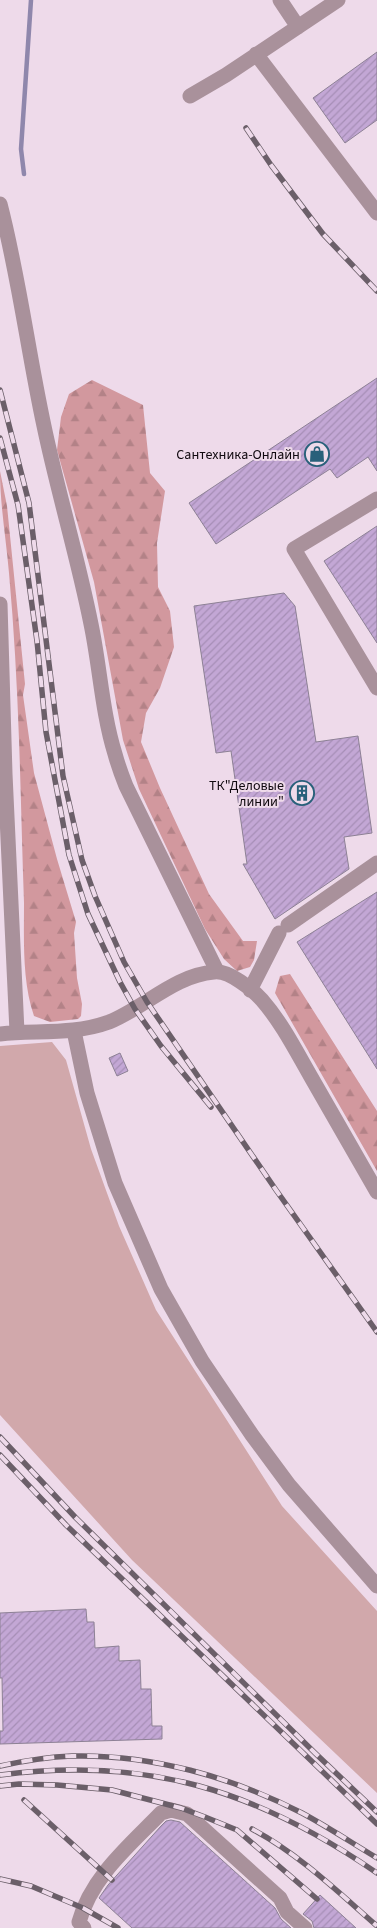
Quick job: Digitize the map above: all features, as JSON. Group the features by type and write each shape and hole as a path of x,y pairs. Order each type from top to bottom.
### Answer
{"street":[{"path":"280,0 298,27"},
{"path":"190,96 338,0"},
{"path":"256,54 372,196 377,214"},
{"path":"0,204 11,244 25,331 45,434 61,505 77,559 91,626 114,754 126,786 217,971"},
{"path":"377,499 294,549 377,688"},
{"path":"0,604 6,794 17,1032"},
{"path":"250,990 284,929 377,863"},
{"path":"0,1034 74,1031 108,1022 176,985 200,974 217,971 236,979 261,999 283,1028 377,1192"},
{"path":"74,1031 87,1093 115,1183 161,1289 202,1361 252,1435 289,1485 377,1586"},
{"path":"84,1928 79,1922 83,1908 104,1873 161,1813 171,1810 187,1814 280,1898 287,1912 305,1928"}],"shaded area":[{"path":"52,1042 66,1060 91,1149 119,1226 156,1310 282,1506 377,1611 377,1793 132,1560 0,1415 0,1046"}],"green space":[{"path":"92,380 143,405 150,473 165,491 157,543 158,587 170,611 174,647 160,688 146,713 141,742 209,894 243,941 257,941 254,960 250,967 237,971 224,959 205,929 139,789 123,740 94,582 57,450 61,417 69,394"},
{"path":"0,471 7,506 25,684 23,695 34,773 76,922 74,933 77,978 82,1004 81,1016 78,1019 50,1022 34,1016 27,989 24,960 20,760 16,677"},
{"path":"290,974 377,1111 377,1171 275,993 280,976"}],"building":[{"path":"377,52 377,120 345,143 313,98"},
{"path":"377,378 377,471 368,457 337,478 330,469 216,544 189,503"},
{"path":"377,526 377,643 324,561"},
{"path":"284,593 295,606 316,742 358,736 372,833 344,837 349,869 275,919 243,864 247,864 231,751 216,753 194,606"},
{"path":"377,892 377,1069 297,942"},
{"path":"120,1053 128,1071 117,1076 109,1058"},
{"path":"86,1609 87,1622 94,1622 95,1648 119,1646 119,1661 140,1660 141,1689 151,1689 152,1726 162,1726 162,1739 0,1744 0,1731 3,1731 2,1678 0,1678 0,1613"},
{"path":"166,1821 180,1822 275,1908 281,1919 291,1928 132,1928 99,1898 108,1885 161,1826"},
{"path":"320,1895 356,1928 314,1928 312,1921 303,1914"}],"waterway":[{"path":"24,174 21,149 31,0"}],"railway":[{"path":"246,128 271,165 323,234 377,291"},
{"path":"0,390 29,503 63,776 82,860 95,896 124,962 147,1002 276,1190 377,1332"},
{"path":"0,438 18,505 37,641 46,732 69,855 88,914 135,1009 161,1046 211,1107"},
{"path":"0,1437 75,1517 377,1812"},
{"path":"0,1455 66,1525 377,1824"},
{"path":"0,1766 54,1757 102,1756 131,1759 190,1770 275,1800 312,1818 377,1858"},
{"path":"0,1775 53,1770 104,1771 152,1776 198,1786 243,1801 288,1820 332,1844 377,1873"},
{"path":"0,1786 19,1784 57,1785 112,1790 181,1808 237,1830 317,1899"},
{"path":"24,1800 112,1880"},
{"path":"252,1829 302,1861 377,1926"},
{"path":"0,1879 31,1886 83,1908 118,1928"}],"place":[{"name":"Сантехника-Онлайн","path":"317,454"},
{"name":"ТК\"Деловые линии\"","path":"302,793"}]}
